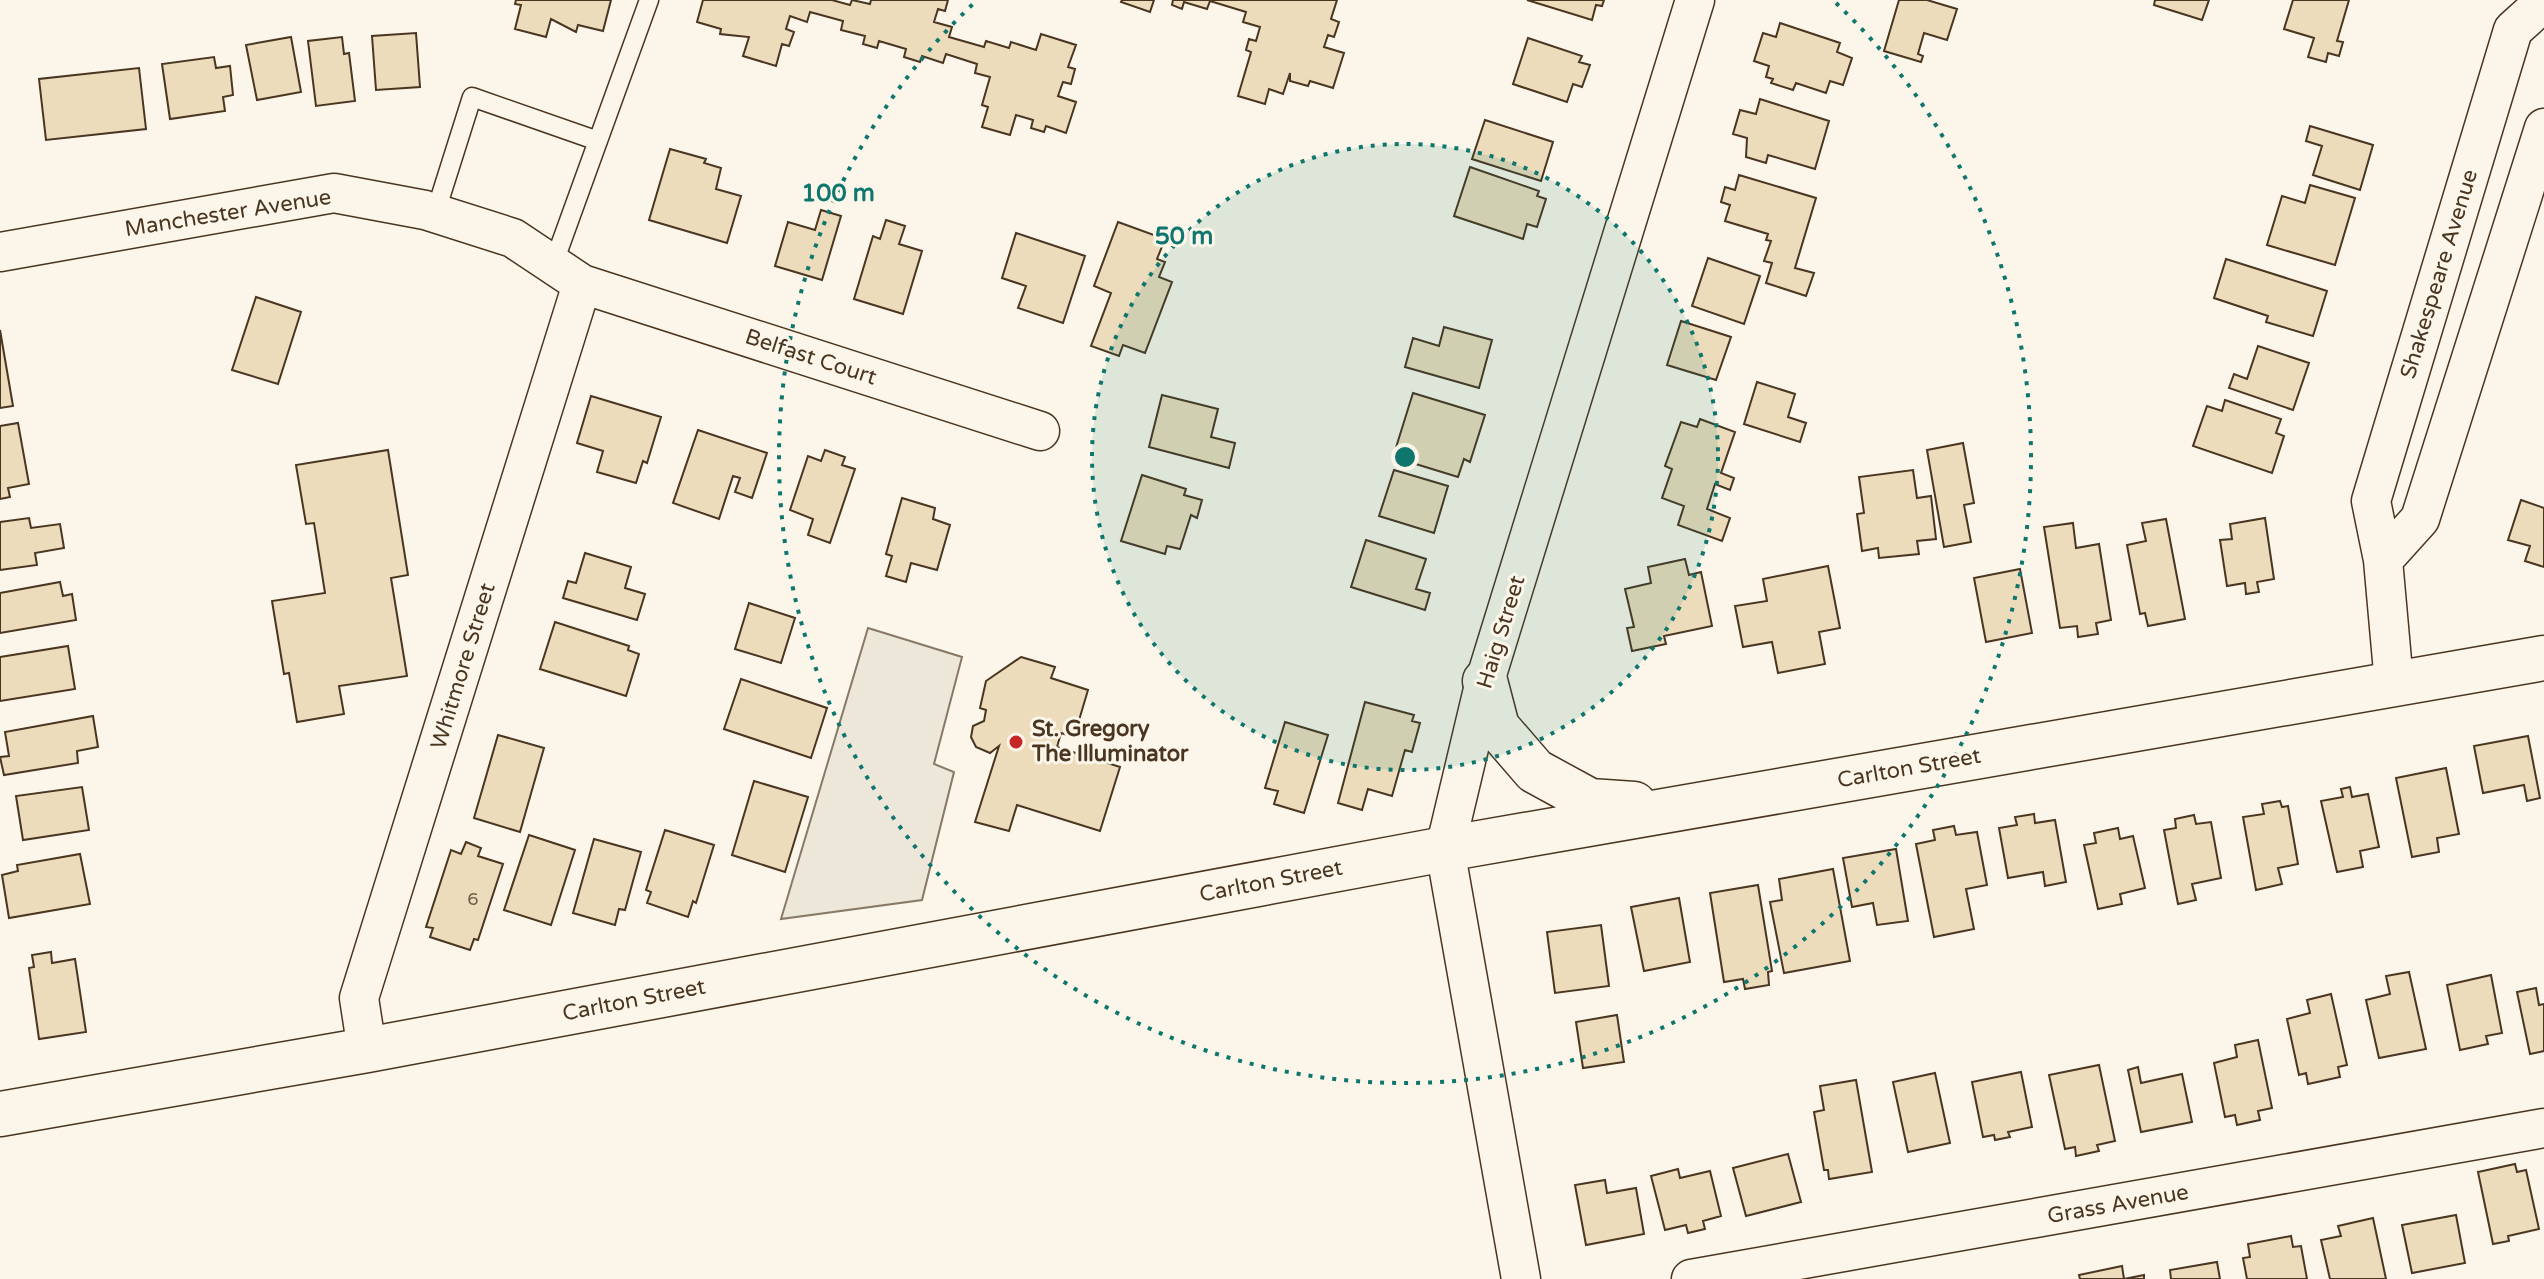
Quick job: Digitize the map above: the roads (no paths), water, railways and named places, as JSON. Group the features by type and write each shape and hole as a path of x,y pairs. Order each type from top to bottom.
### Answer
{"main road":[{"name":"Carlton Street","path":"1,1108 367,1050 1445,849 2544,658"},
{"path":"1485,681 1497,727 1535,771 1590,801 1684,807"}],"street":[{"name":"Haig Street","path":"1521,1279 1445,849 1485,681 1695,0"},
{"name":"Shakespeare Avenue","path":"2394,683 2383,560 2371,501 2513,30 2544,2"},
{"path":"2383,560 2420,519 2544,128"},
{"name":"Manchester Avenue","path":"0,252 334,193 435,214 513,238 568,274"},
{"name":"Belfast Court","path":"568,274 1040,431"},
{"name":"Whitmore Street","path":"367,1050 359,998 568,274"},
{"name":"Grass Avenue","path":"1691,1279 2544,1128"}],"lane":[{"path":"568,274 598,141 649,0"},
{"path":"435,214 472,97 598,141"}],"place":[{"name":"St. Gregory The Illuminator","path":"1016,742"}]}
